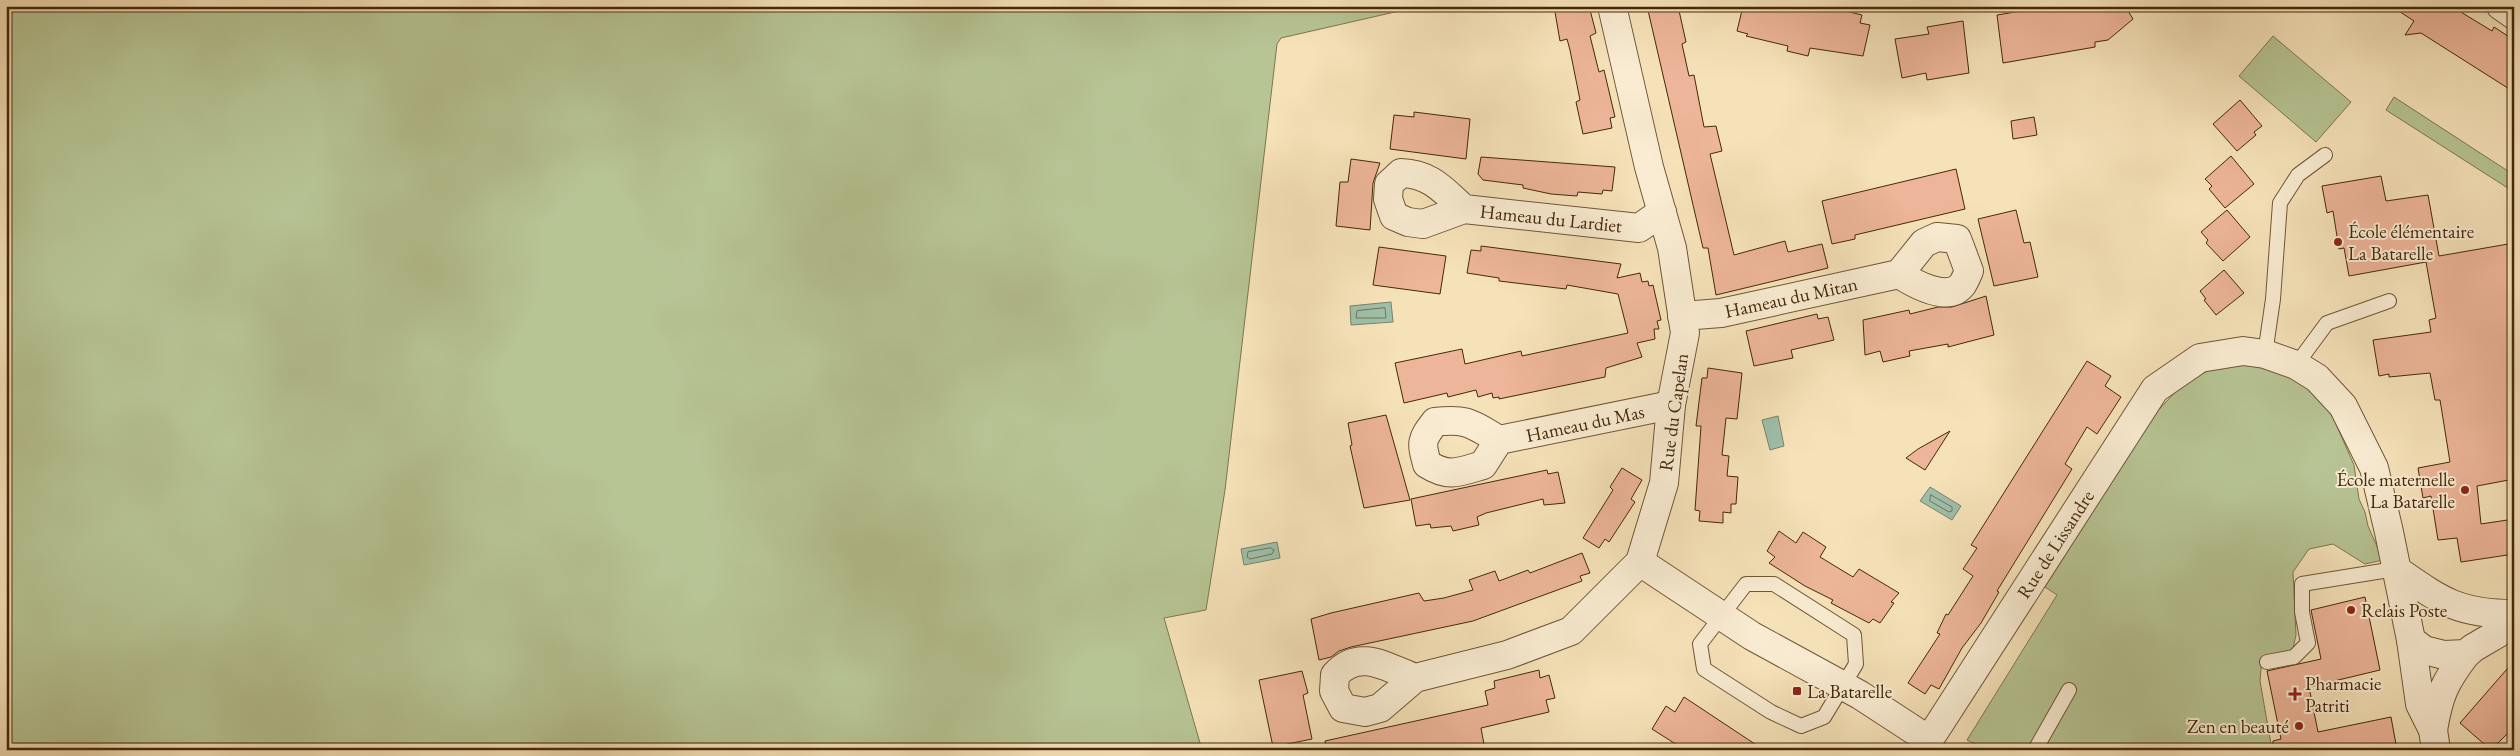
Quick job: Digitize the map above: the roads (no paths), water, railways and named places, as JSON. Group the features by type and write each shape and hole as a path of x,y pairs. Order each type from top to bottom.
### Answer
{"street":[{"name":"Rue du Capelan","path":"1415,678 1507,655 1571,631 1640,562 1664,483 1671,405 1685,333 1672,248 1645,150 1612,6"},
{"path":"2501,6 2514,15"},
{"name":"Hameau du Lardiet","path":"1464,209 1639,228 1662,212"},
{"name":"Hameau du Mitan","path":"1682,316 1720,313 1899,274"},
{"name":"Rue de Lissandre","path":"1640,562 1720,616 1843,686 1926,745 2155,389 2200,358 2243,351 2265,354 2296,364 2317,378 2343,406 2374,468 2410,633 2420,704 2435,740"},
{"name":"Hameau du Mas","path":"1499,440 1671,405"},
{"path":"2396,569 2434,596 2465,610 2514,614"},
{"path":"2434,596 2421,599 2413,608 2410,633 2424,650 2444,656 2469,651 2514,624"},
{"path":"2435,740 2439,698 2450,675 2469,651 2475,635 2473,624 2465,610"}],"lane":[{"path":"2265,354 2273,299 2280,204 2298,175 2325,155"},
{"path":"2296,364 2328,323 2389,301"},
{"path":"2267,662 2294,657 2308,643 2302,612 2302,584 2396,569"},
{"path":"1746,584 1774,584 1854,635 1856,664 1843,686 1824,717 1801,726 1772,712 1704,669 1700,644 1746,584"},
{"path":"2035,750 2069,690"}],"water":[{"path":"1391,302 1393,322 1351,325 1350,306"},
{"path":"1778,416 1784,446 1770,450 1762,420"},
{"path":"1930,487 1961,506 1952,520 1920,501"},
{"path":"1277,542 1280,558 1244,565 1241,549"}],"place":[{"name":"École élémentaire La Batarelle","path":"2338,242"},
{"name":"École maternelle La Batarelle","path":"2465,490"},
{"name":"Relais Poste","path":"2351,610"},
{"name":"La Batarelle","path":"1797,691"},
{"name":"Pharmacie Patriti","path":"2295,694"},
{"name":"Zen en beauté","path":"2299,726"}]}
